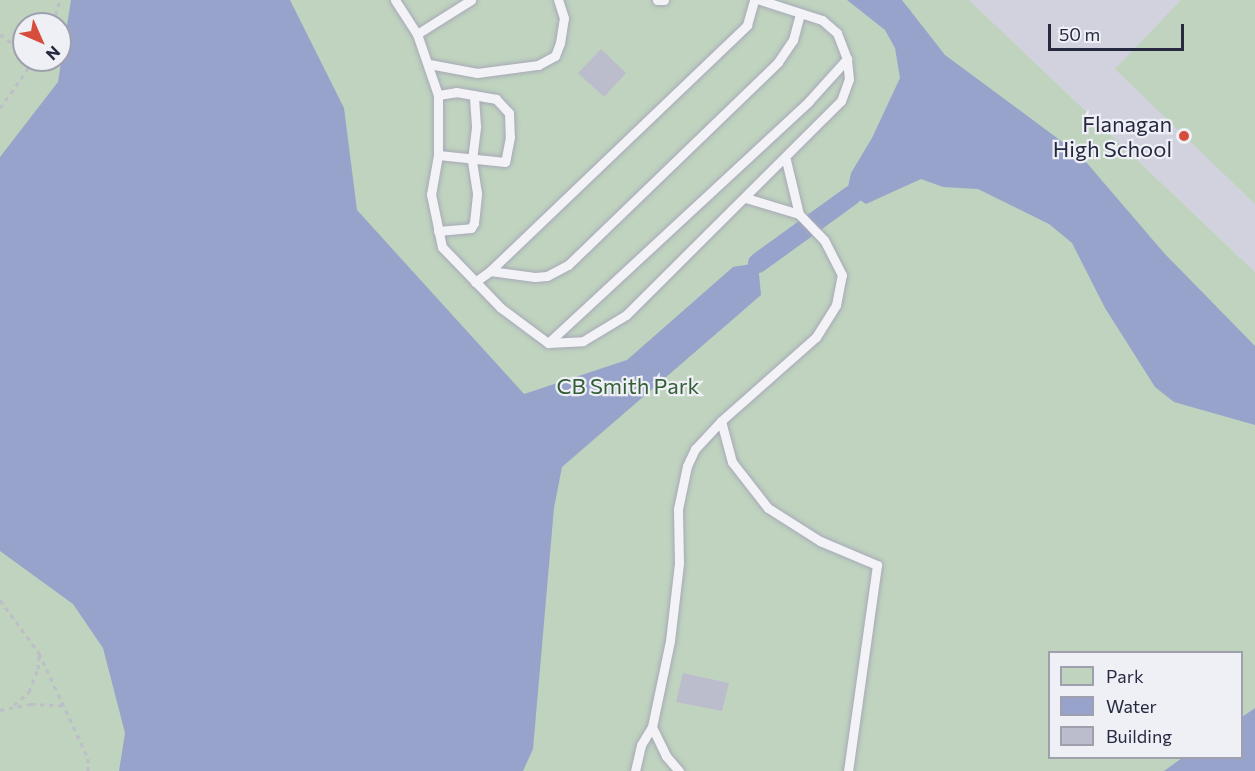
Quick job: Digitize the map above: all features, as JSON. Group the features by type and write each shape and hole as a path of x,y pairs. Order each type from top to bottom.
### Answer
{"lane":[{"path":"396,0 417,34 438,94 438,155 431,194 442,248 501,308 548,343 583,341 626,315 786,159 841,101 849,79 847,59 837,33 822,20 760,0"},
{"path":"417,34 471,0"},
{"path":"429,64 477,73 538,65 555,56 560,43 564,18 558,0"},
{"path":"657,0 664,0"},
{"path":"475,282 490,271 747,25 754,0"},
{"path":"490,271 535,277 568,265 778,62 793,39 800,14"},
{"path":"548,343 809,101 847,59"},
{"path":"438,94 474,95 496,99 509,112 510,137 505,162 438,155"},
{"path":"438,231 471,228 477,193 472,160 476,126 474,95"},
{"path":"786,159 799,214"},
{"path":"635,771 641,745 652,727 670,641 679,563 678,509 687,466 695,449 721,422 816,337 836,305 842,275 824,240 799,214 746,198"},
{"path":"721,422 732,462 768,508 820,541 877,565 848,771"},
{"path":"652,727 666,756 679,771"}],"path":[{"path":"0,108 26,72"},
{"path":"0,600 39,653 66,706 88,758 88,771"},
{"path":"12,706 29,692 38,669 39,653"},
{"path":"0,710 12,706 66,706"}],"shaded area":[{"name":"Flanagan High School","path":"969,0 1255,0 1255,272"}],"green space":[{"name":"CB Smith Park","path":"0,0 969,0 1255,272 1255,771 0,771"},
{"path":"1181,0 1255,0 1255,204 1115,69"}],"water":[{"path":"71,0 290,0 344,108 357,210 524,394 627,360 733,267 758,263 761,295 562,467 554,508 533,749 523,771 119,771 125,733 103,648 73,604 0,551 0,157 58,82 60,72 72,72 72,12 69,12"},
{"path":"847,0 902,0 945,55 1080,155 1164,253 1255,346 1255,425 1174,402 1155,387 1105,308 1072,243 1049,224 978,189 943,187 921,179 866,204 852,195 848,187 851,173 872,138 900,78 895,48 885,30"},
{"path":"1255,708 1255,771 1164,771 1181,759 1243,759 1243,716"}],"building":[{"path":"601,49 626,73 604,97 578,73"},
{"path":"683,673 729,683 722,711 676,702"}],"waterway":[{"path":"758,263 852,195"}],"place":[{"name":"Flanagan High School","path":"1184,136"}]}
